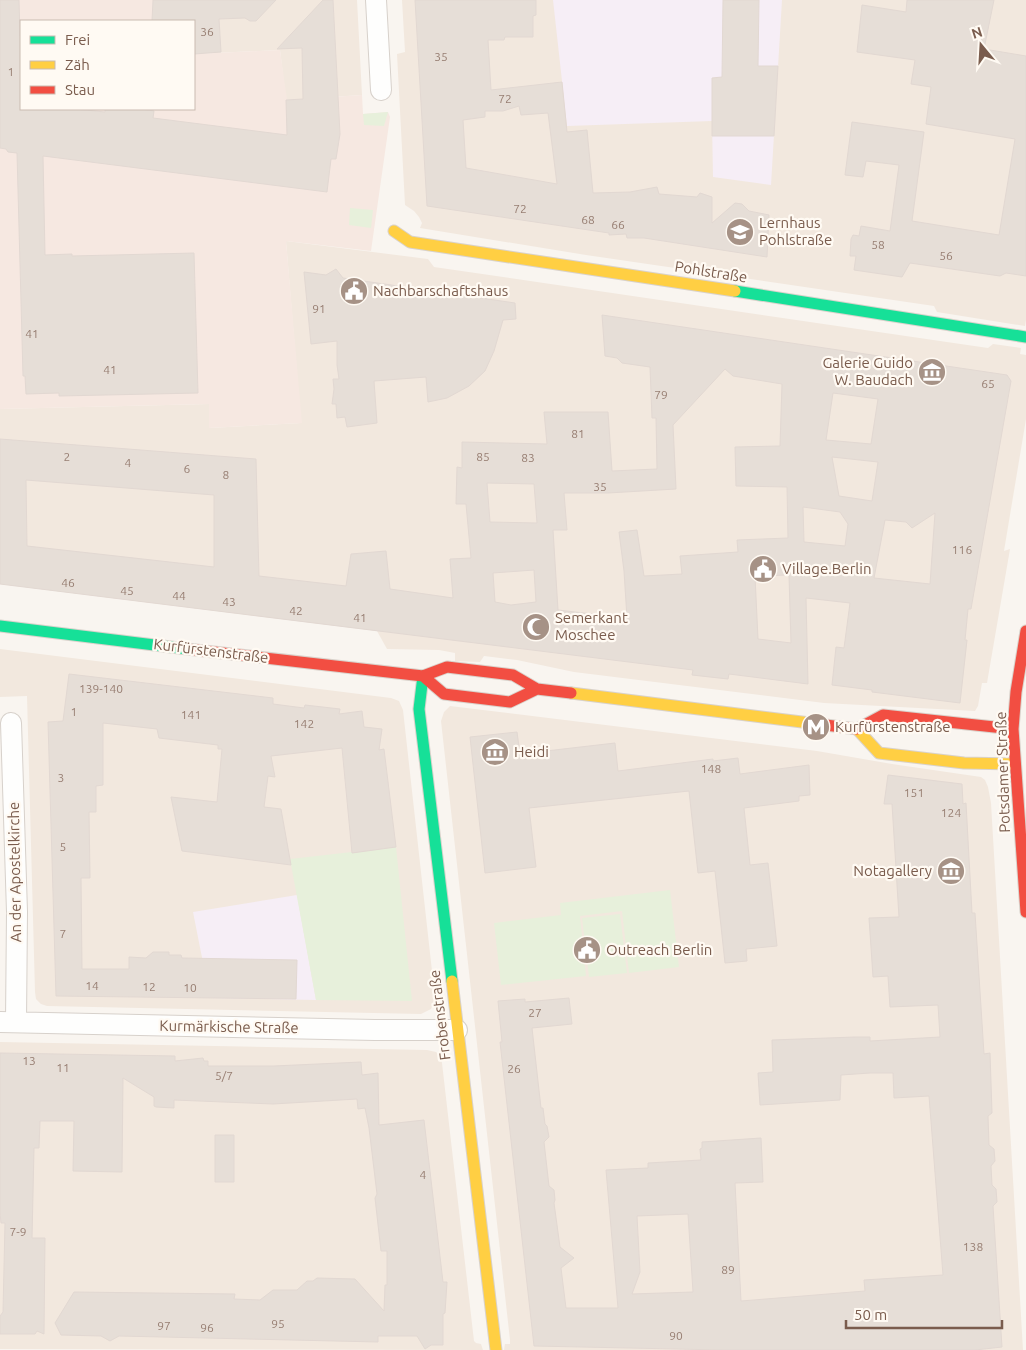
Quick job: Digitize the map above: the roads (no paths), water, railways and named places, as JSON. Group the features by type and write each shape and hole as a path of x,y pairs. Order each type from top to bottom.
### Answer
{"street":[{"path":"376,0 381,90"},
{"name":"Pohlstraße","path":"394,231 410,242 423,245 792,299 1026,338"},
{"name":"Kurfürstenstraße","path":"0,626 423,676 447,667 513,675 537,689 857,729"},
{"name":"Potsdamer Straße","path":"1026,631 1016,692 1020,729 1026,912"},
{"path":"423,676 444,694 510,702 537,689"},
{"name":"Frobenstraße","path":"423,676 419,709 496,1350"},
{"path":"1020,729 883,715 857,729 879,753 964,763 1021,763"},
{"name":"An der Apostelkirche","path":"8,1022 17,912 11,723"},
{"name":"Kurmärkische Straße","path":"8,1022 458,1030"}],"place":[{"name":"Lernhaus Pohlstraße","path":"740,232"},
{"name":"Nachbarschaftshaus","path":"354,291"},
{"name":"Galerie Guido W. Baudach","path":"932,372"},
{"name":"Village.Berlin","path":"763,569"},
{"name":"Semerkant Moschee","path":"536,627"},
{"name":"Kurfürstenstraße","path":"816,727"},
{"name":"Heidi","path":"495,752"},
{"name":"Notagallery","path":"951,871"},
{"name":"Outreach Berlin","path":"587,950"}]}
